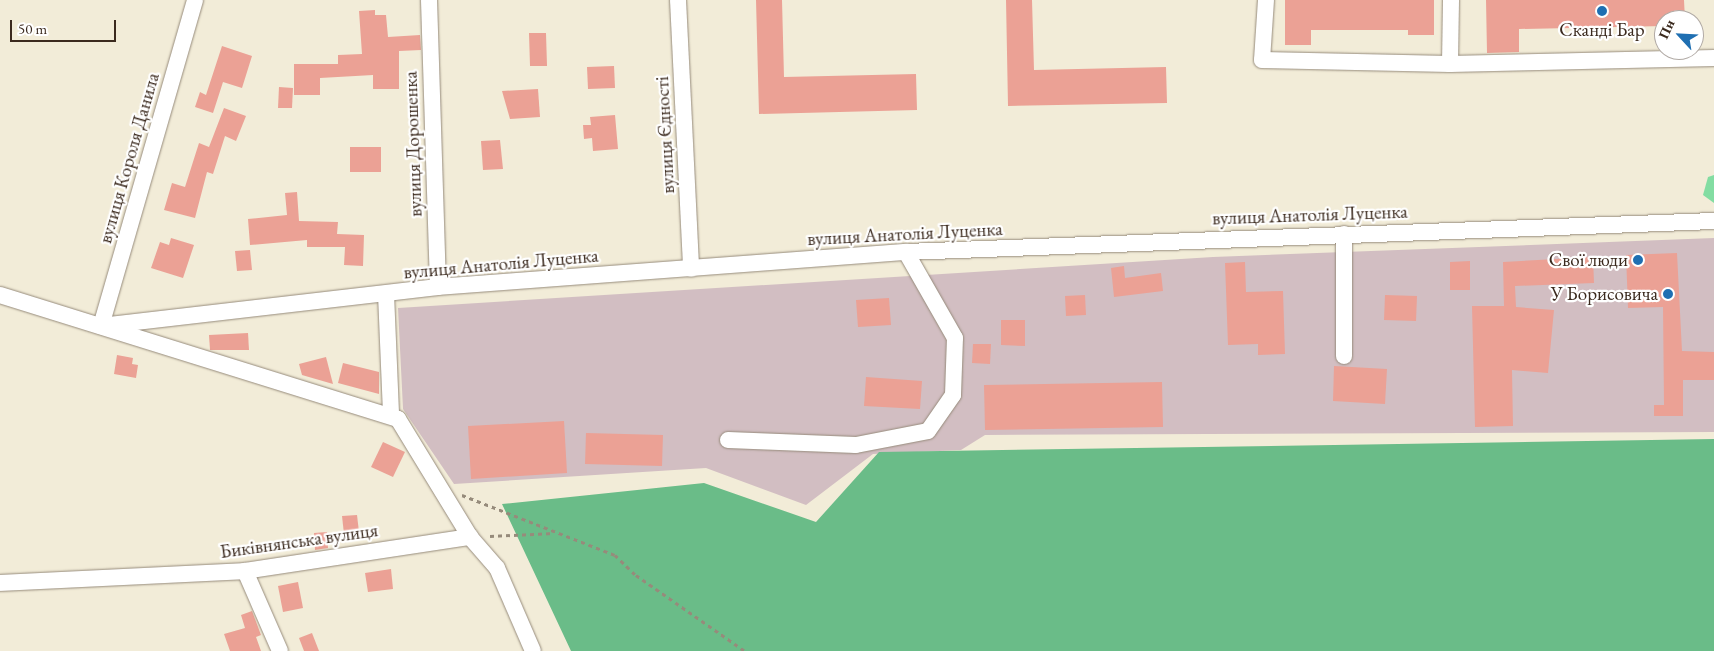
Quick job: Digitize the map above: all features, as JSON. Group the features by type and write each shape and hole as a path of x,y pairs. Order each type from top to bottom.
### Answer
{"street":[{"name":"вулиця Короля Данила","path":"101,326 195,0"},
{"name":"вулиця Дорошенка","path":"429,0 438,287"},
{"name":"вулиця Єдності","path":"678,0 691,269"},
{"path":"1266,0 1262,60 1450,64 1714,58"},
{"path":"1450,64 1451,0"},
{"name":"вулиця Анатолія Луценка","path":"101,326 438,287 906,252 1714,221"},
{"path":"1344,234 1344,356"},
{"path":"728,440 856,445 928,431 953,396 955,338 906,252"},
{"path":"386,294 391,415"},
{"name":"вулиця Анатолія Луценка","path":"0,295 391,415 405,426 470,537"},
{"path":"470,537 497,568 533,651"},
{"name":"Биківнянська вулиця","path":"0,582 245,571 470,537"},
{"path":"245,571 280,651"}],"path":[{"path":"441,487 615,555 636,576 744,651"},
{"path":"470,537 556,533"}],"shaded area":[{"path":"1714,238 1714,432 985,435 961,450 873,454 806,505 706,468 454,484 403,409 398,308 1213,257"}],"green space":[{"path":"1714,175 1714,203 1703,195 1708,177"},
{"path":"1714,439 1714,651 571,651 502,504 704,483 816,522 879,452"}],"building":[{"path":"756,0 782,0 784,77 916,74 917,110 759,114"},
{"path":"1006,0 1032,0 1034,70 1166,67 1167,103 1008,106"},
{"path":"1285,0 1434,0 1434,35 1408,35 1408,30 1311,30 1311,45 1285,45"},
{"path":"1486,0 1684,0 1684,10 1654,10 1654,26 1519,29 1519,52 1487,53"},
{"path":"375,10 375,15 386,15 388,37 420,35 421,50 399,51 399,89 373,89 373,75 320,78 320,95 294,95 294,64 338,64 338,55 362,54 359,11"},
{"path":"529,33 546,33 547,66 530,66"},
{"path":"222,46 252,56 242,88 223,82 213,113 195,107 200,92 206,95"},
{"path":"614,66 615,88 588,89 587,67"},
{"path":"279,87 293,88 292,108 278,108"},
{"path":"538,89 540,117 510,119 502,91"},
{"path":"224,108 246,116 236,141 225,136 213,174 207,172 195,218 164,210 172,183 185,187 199,143 209,147"},
{"path":"615,115 618,149 593,151 592,138 584,139 583,125 591,125 590,117"},
{"path":"500,140 503,169 483,170 481,141"},
{"path":"350,147 381,147 381,172 350,172"},
{"path":"297,192 299,221 338,222 337,234 364,235 363,266 344,265 345,247 307,247 307,240 250,245 248,219 287,215 285,193"},
{"path":"171,238 194,245 183,278 151,268 160,242 169,245"},
{"path":"250,250 252,270 237,271 235,251"},
{"path":"1677,253 1682,351 1714,352 1714,380 1683,380 1683,416 1654,416 1654,405 1664,405 1663,307 1628,308 1626,255"},
{"path":"1593,257 1594,283 1515,286 1516,307 1554,310 1548,373 1512,370 1513,426 1475,427 1472,306 1504,306 1503,262"},
{"path":"1470,261 1470,290 1450,290 1450,262"},
{"path":"1245,262 1246,292 1283,291 1285,354 1258,355 1258,344 1228,345 1225,263"},
{"path":"1124,266 1125,278 1161,273 1163,291 1114,297 1111,268"},
{"path":"1085,295 1086,315 1066,316 1065,296"},
{"path":"1385,295 1417,296 1416,321 1384,320"},
{"path":"889,298 891,325 858,327 856,300"},
{"path":"1001,320 1025,320 1025,346 1001,345"},
{"path":"248,333 249,350 210,350 209,335"},
{"path":"973,344 991,344 990,364 972,363"},
{"path":"117,355 133,358 132,364 138,365 136,378 114,374"},
{"path":"326,357 333,384 302,375 299,364"},
{"path":"343,363 379,372 379,394 338,383"},
{"path":"1334,366 1387,369 1385,404 1333,401"},
{"path":"866,377 922,381 920,409 864,406"},
{"path":"1162,382 1163,427 985,430 984,385"},
{"path":"564,421 567,473 471,479 468,426"},
{"path":"586,433 663,435 662,466 585,464"},
{"path":"383,442 405,452 393,477 371,467"},
{"path":"357,515 359,532 344,534 342,516"},
{"path":"327,532 328,548 315,550 314,533"},
{"path":"391,569 393,589 368,592 365,573"},
{"path":"298,582 303,608 283,612 278,586"},
{"path":"252,611 261,635 256,637 261,651 230,651 224,634 245,628 241,615"},
{"path":"312,633 319,651 304,651 299,638"}],"place":[{"name":"Сканді Бар","path":"1602,11"},
{"name":"Свої люди","path":"1638,260"},
{"name":"У Борисовича","path":"1668,294"}]}
